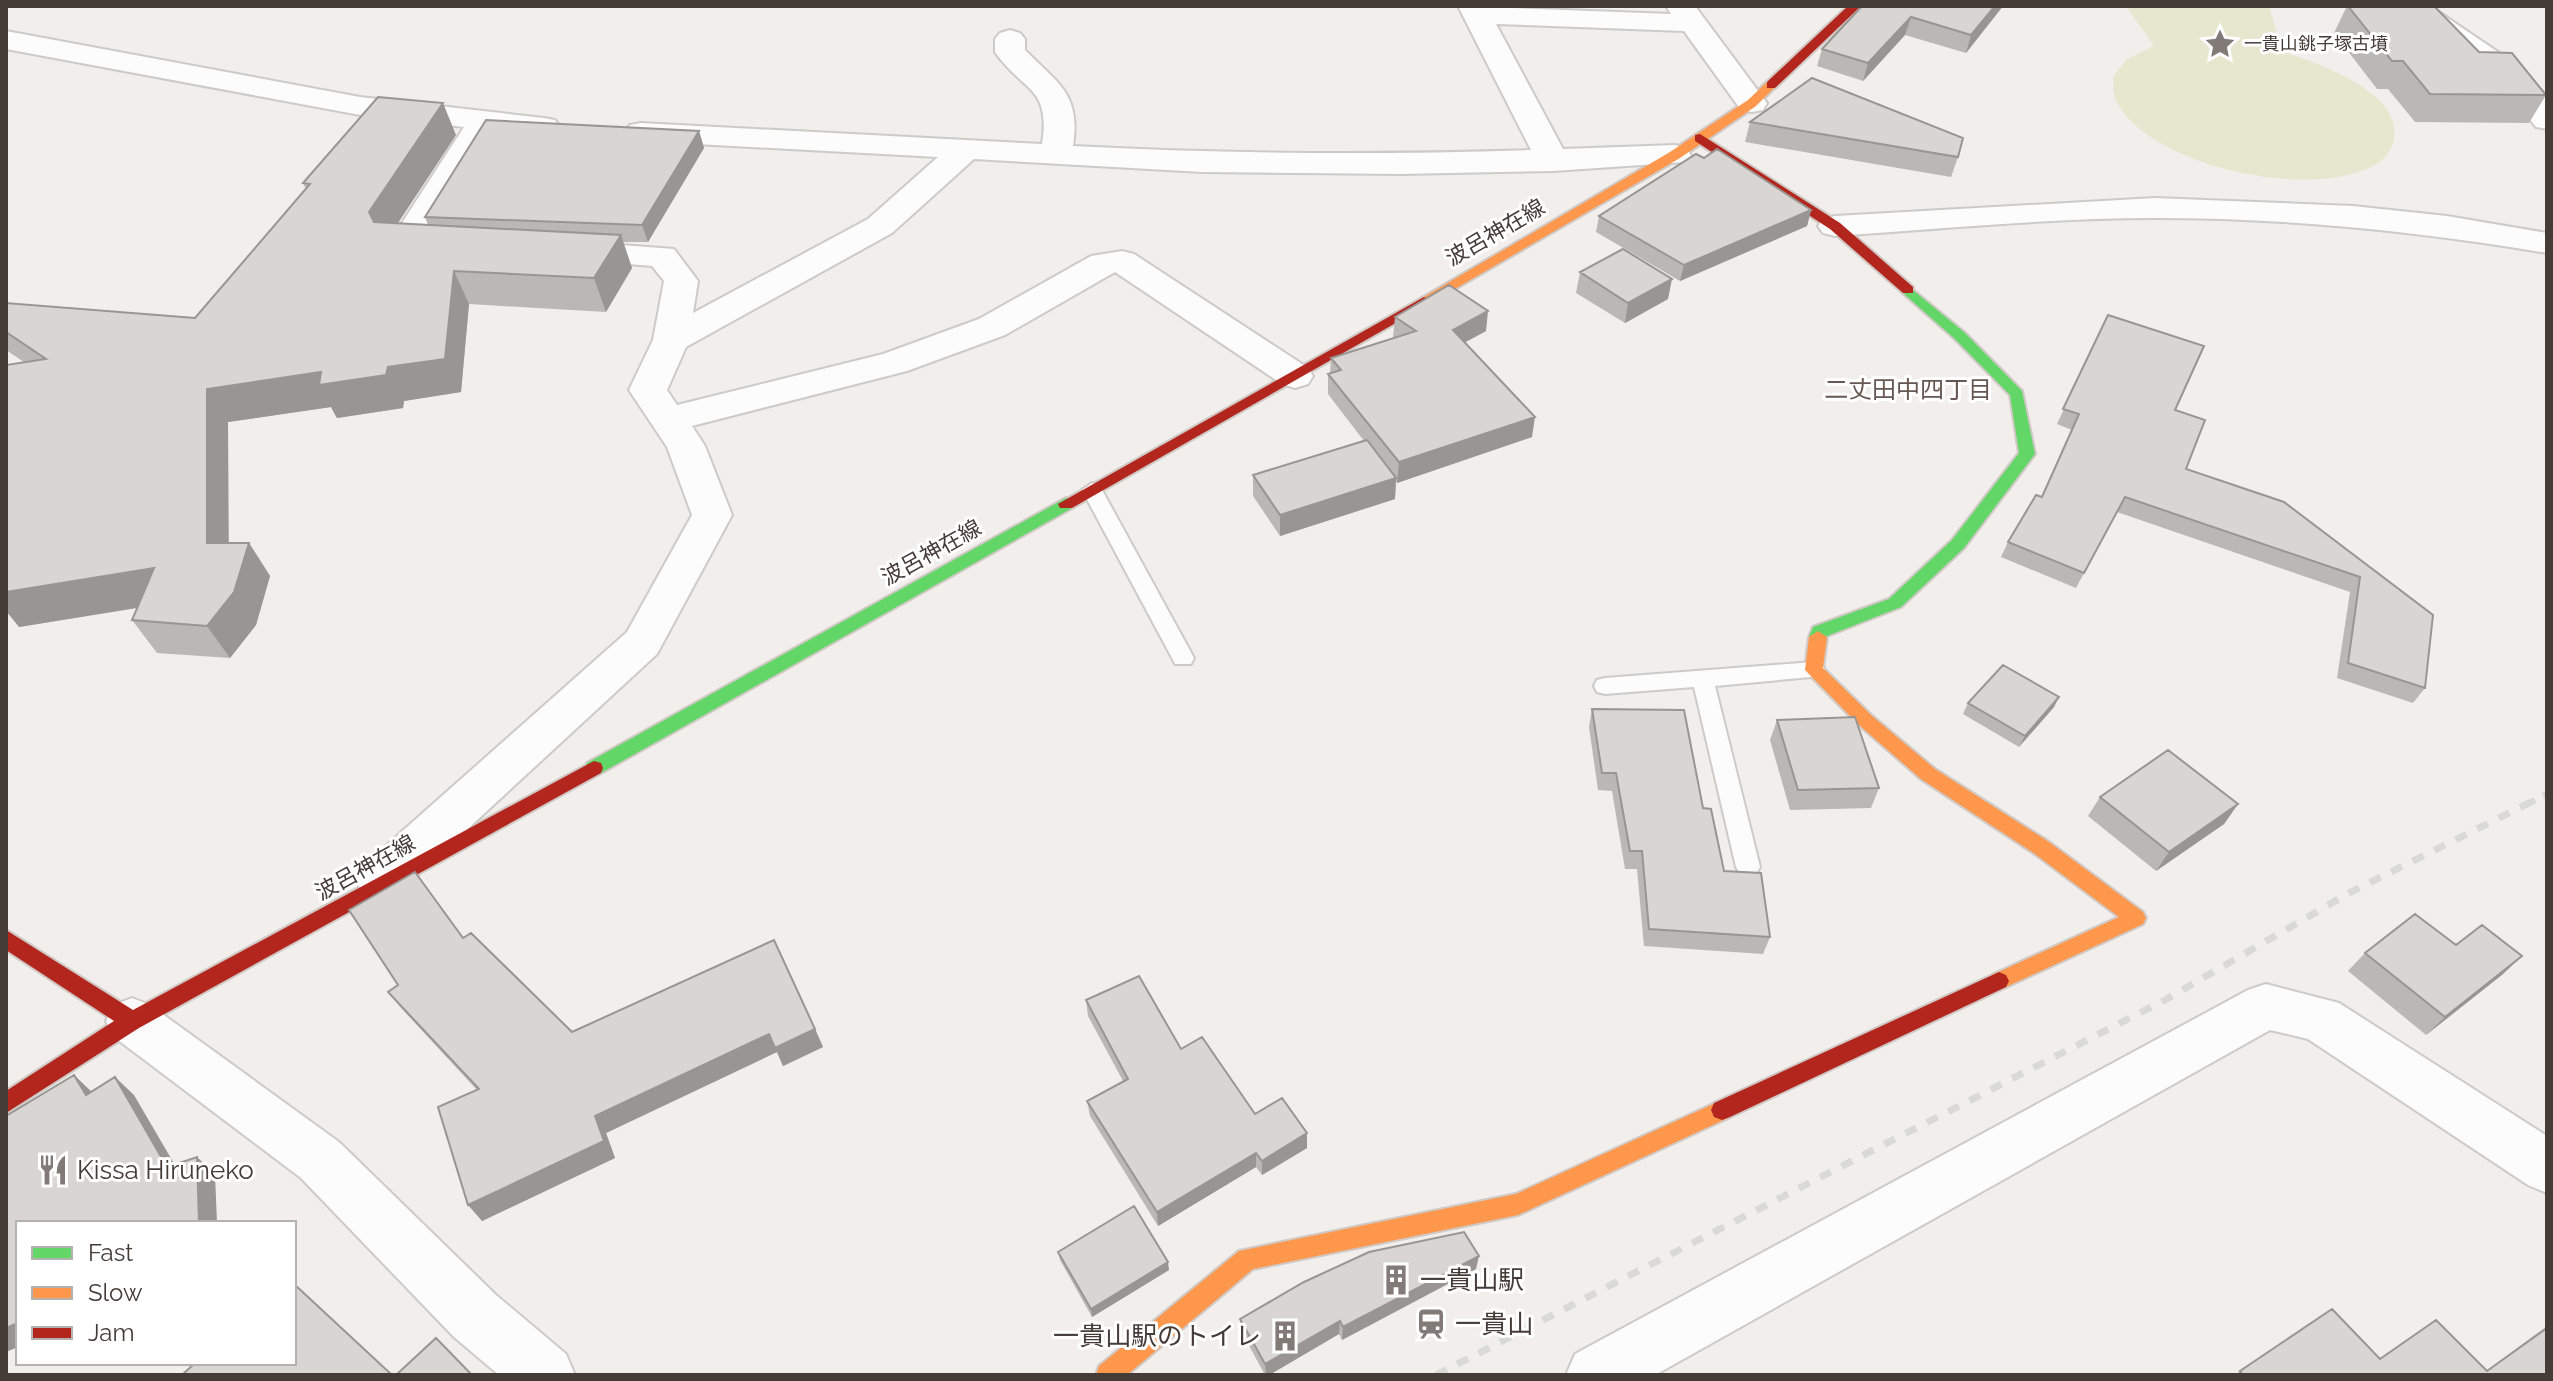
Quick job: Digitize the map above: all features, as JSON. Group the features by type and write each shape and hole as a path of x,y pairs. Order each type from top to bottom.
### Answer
{"street":[{"name":"波呂神在線","path":"6,1103 132,1021 361,898 1295,376 1688,147 1752,103 1855,6"},
{"path":"2411,6 2509,73 2547,120"},
{"path":"1553,161 1474,10 1687,15 1752,103"},
{"path":"1010,39 1010,52 1028,72 1053,91 1060,106 1062,124 1056,154"},
{"path":"6,40 290,95 483,122 565,129"},
{"path":"464,248 404,246 483,122"},
{"path":"613,131 1202,162 1401,164 1553,161 1688,147 1835,226 1960,336 2017,394 2027,454 1958,544 1895,603 1819,632 1814,670 1865,720 1928,774 2042,848 2136,918 1518,1204 1247,1259 1108,1375"},
{"path":"671,340 880,226 967,149"},
{"path":"1835,226 2155,208 2353,216 2447,226 2547,243"},
{"path":"361,898 642,643 712,515 686,446 648,390 671,340 681,281 662,256 538,250"},
{"path":"669,419 894,363 992,327 1103,263 1122,261 1295,376"},
{"path":"6,939 132,1021 320,1160 475,1316 545,1375"},
{"path":"1596,1375 2266,1006 2321,1019 2547,1167"}],"lane":[{"path":"1092,490 1183,658"},
{"path":"1605,686 1814,670"},
{"path":"1703,680 1748,867"}],"green space":[{"path":"2126,6 2269,6 2282,51 2354,81 2385,106 2393,121 2394,138 2389,151 2373,166 2346,176 2273,178 2196,160 2162,144 2134,124 2115,98 2113,77 2127,59 2154,46"}],"building":[{"path":"1862,6 1995,6 1971,35 1911,17 1868,63 1822,49"},
{"path":"2348,6 2434,6 2479,52 2512,53 2546,95 2430,94 2403,61 2392,61"},
{"path":"1812,78 1963,138 1958,157 1750,122"},
{"path":"378,97 443,103 369,212 374,222 621,235 594,278 454,271 445,359 388,367 386,375 319,385 321,372 207,389 207,543 249,543 234,592 207,626 132,620 154,568 6,592 6,365 46,359 6,332 6,303 195,318 310,184 303,183"},
{"path":"486,120 699,131 642,225 425,217"},
{"path":"1717,149 1811,210 1684,265 1599,216 1696,154 1704,158"},
{"path":"1623,249 1672,279 1628,303 1580,272"},
{"path":"1449,285 1488,311 1453,330 1535,417 1399,462 1328,374 1341,370 1331,358 1416,331 1395,317"},
{"path":"2108,315 2204,346 2175,410 2205,420 2186,469 2284,502 2433,615 2425,688 2348,663 2360,577 2125,497 2084,573 2008,542 2036,495 2042,497 2079,414 2063,409"},
{"path":"1367,440 1396,478 1280,515 1253,475"},
{"path":"2003,665 2059,697 2025,736 1968,703"},
{"path":"1592,709 1684,710 1703,808 1711,809 1724,871 1761,873 1770,937 1649,929 1642,851 1630,851 1616,773 1602,773"},
{"path":"1855,717 1879,788 1798,790 1777,720"},
{"path":"2168,750 2238,804 2169,852 2100,797"},
{"path":"415,872 463,938 471,933 572,1032 774,940 815,1029 775,1048 769,1034 595,1116 604,1141 468,1205 438,1107 479,1089 388,992 398,985 349,910"},
{"path":"2415,914 2456,945 2482,925 2522,956 2445,1017 2365,953"},
{"path":"1139,976 1181,1049 1202,1037 1255,1114 1282,1098 1307,1133 1262,1161 1256,1153 1157,1212 1087,1101 1128,1079 1086,1000"},
{"path":"74,1075 86,1095 115,1077 167,1167 197,1157 199,1221 16,1221 16,1324 6,1328 6,1116"},
{"path":"1134,1206 1168,1262 1091,1309 1058,1252"},
{"path":"1464,1232 1479,1256 1343,1327 1340,1321 1265,1364 1240,1319 1304,1282 1369,1252"},
{"path":"296,1286 392,1375 182,1375 193,1365 296,1365"},
{"path":"2332,1309 2380,1359 2436,1320 2487,1371 2547,1328 2547,1375 2243,1375 2240,1371"},
{"path":"436,1338 472,1375 396,1375"}],"railway":[{"path":"1436,1375 2165,1000 2349,893 2547,794"}],"traffic: fast":[{"path":"1818,637 1819,632 1895,603 1958,544 2027,454 2017,394 1960,336 1908,290"},
{"path":"594,768 1066,504"}],"traffic: slow":[{"path":"1424,301 1675,155 1752,103 1771,85"},
{"path":"1818,637 1814,670 1865,720 1928,774 2042,848 2136,918 1999,981"},
{"path":"1108,1375 1247,1259 1518,1204 1722,1110"}],"traffic: jam":[{"path":"1771,85 1855,6"},
{"path":"1700,138 1835,226 1908,290"},
{"path":"1066,504 1424,301"},
{"path":"6,1103 132,1021 594,768"},
{"path":"6,939 132,1021"},
{"path":"1722,1110 1999,981"}],"place":[{"name":"一貴山銚子塚古墳","path":"2220,44"},
{"name":"Kissa Hiruneko","path":"53,1170"},
{"name":"一貴山駅","path":"1396,1280"},
{"name":"一貴山","path":"1431,1324"},
{"name":"一貴山駅のトイレ","path":"1285,1336"}],"district":[{"name":"二丈田中四丁目","path":"1908,390"}]}
